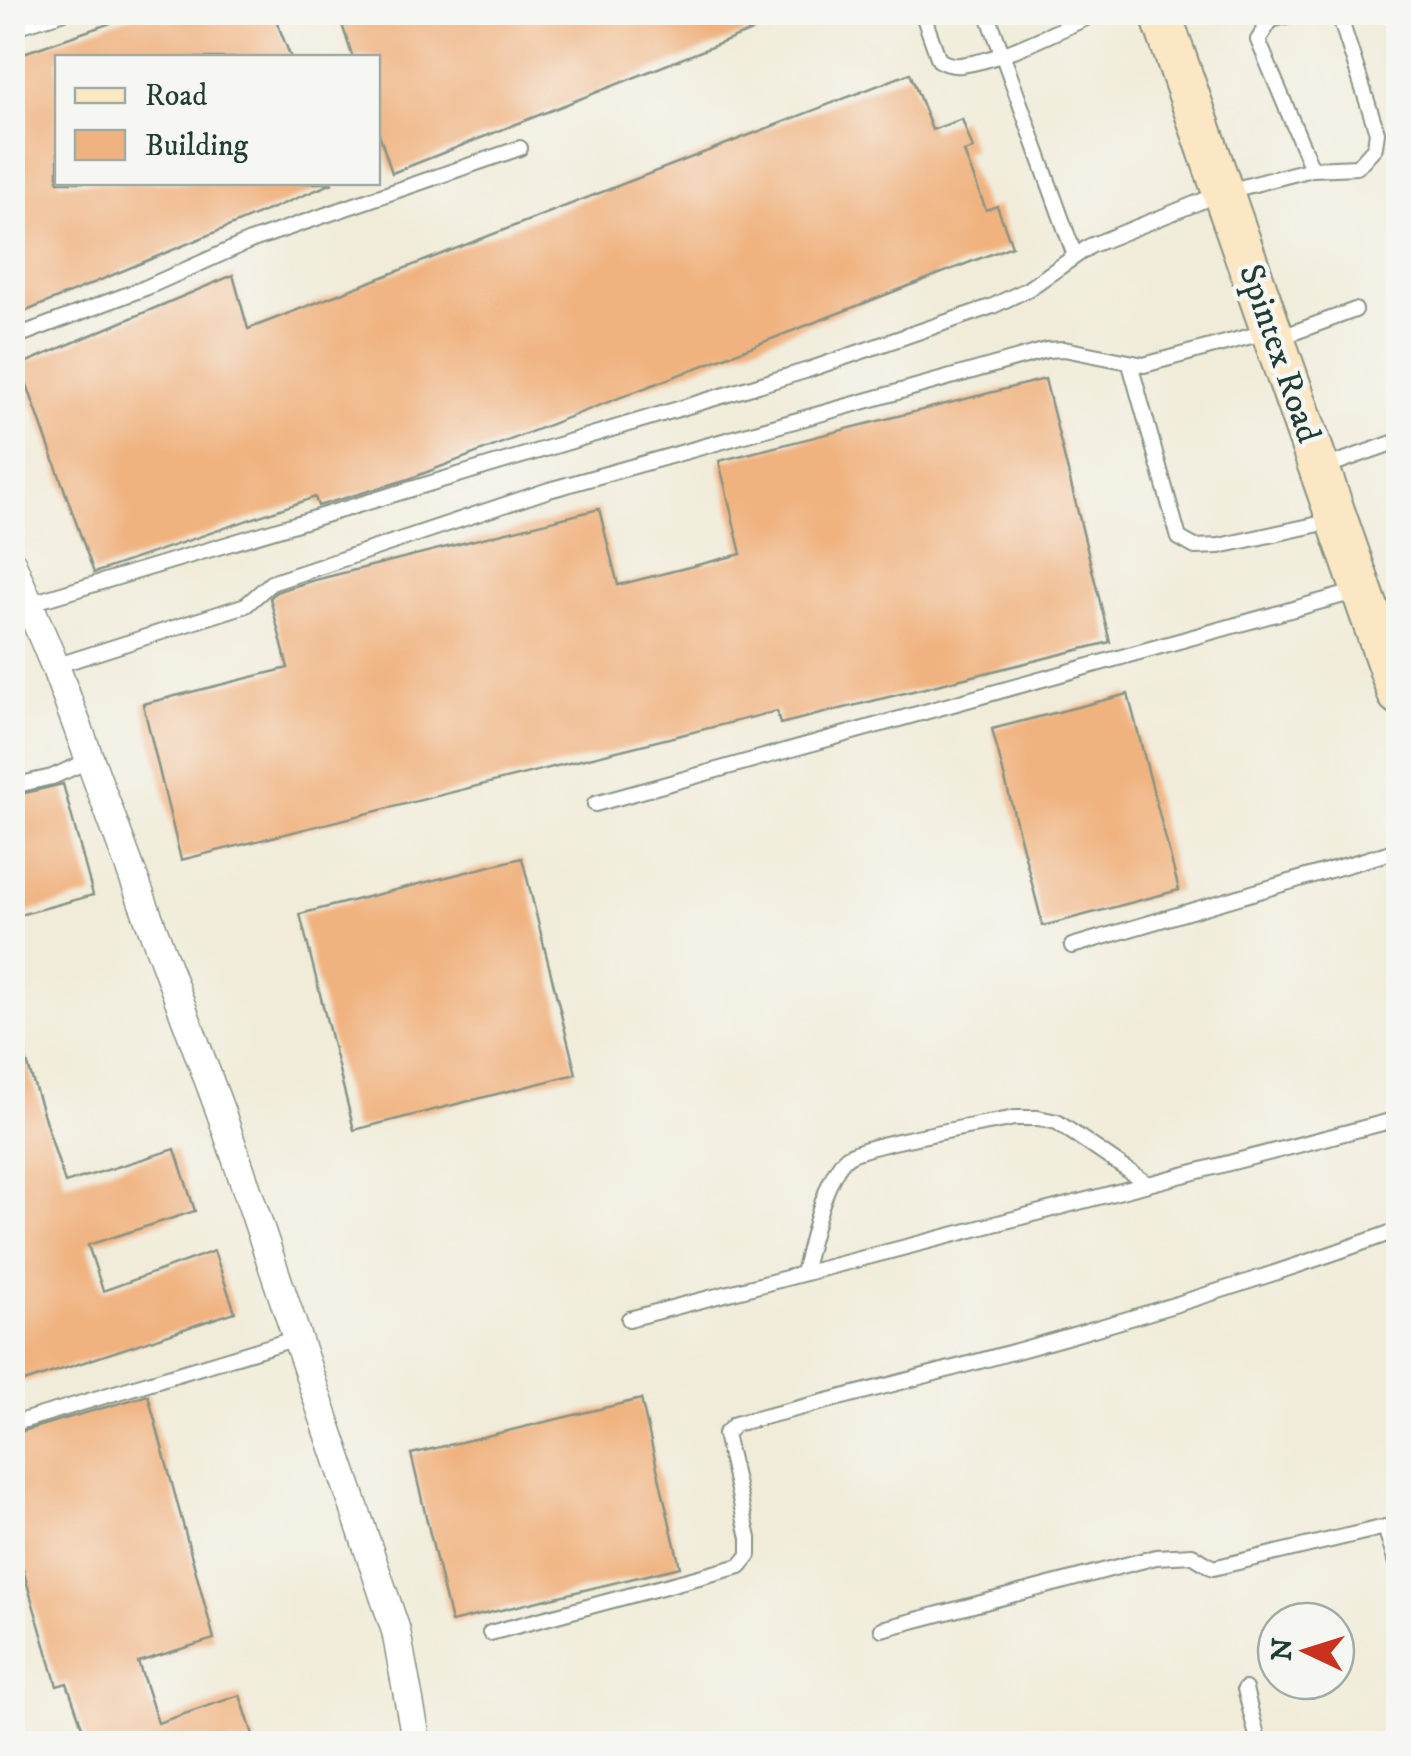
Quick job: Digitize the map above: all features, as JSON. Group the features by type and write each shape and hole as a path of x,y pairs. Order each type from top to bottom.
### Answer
{"main road":[{"name":"Spintex Road","path":"1160,12 1339,520 1373,602 1398,694"}],"street":[{"path":"12,564 55,666 220,1113 396,1631 416,1744"}],"lane":[{"path":"12,28 65,12"},
{"path":"922,12 939,60 949,65 1002,53 1100,12"},
{"path":"987,12 1075,256"},
{"path":"1302,12 1271,20 1258,40 1312,170"},
{"path":"28,604 804,371 993,306 1028,289 1118,232 1224,192 1312,170 1357,167 1376,147 1376,132 1341,21 1329,12"},
{"path":"12,338 145,288 250,242 520,148"},
{"path":"55,666 246,605 271,583 549,490 1047,350 1064,349 1144,365 1274,335 1355,310"},
{"path":"1130,364 1180,538 1194,547 1220,546 1339,520"},
{"path":"1321,468 1398,441"},
{"path":"595,804 1373,602"},
{"path":"12,786 52,777 90,760"},
{"path":"1072,946 1398,850"},
{"path":"803,1273 829,1187 847,1157 871,1148 1014,1118 1038,1118 1057,1122 1148,1184"},
{"path":"629,1319 1398,1118"},
{"path":"490,1633 740,1566 750,1555 725,1434 735,1424 951,1370 1123,1320 1398,1230"},
{"path":"12,1424 297,1338"},
{"path":"882,1629 1156,1557 1192,1555 1213,1568 1392,1526 1398,1570"},
{"path":"1245,1690 1258,1744"}],"building":[{"path":"143,12 273,12 290,55 55,55 55,185 328,185 12,317 12,57"},
{"path":"338,12 795,14 392,173 380,137 380,55 352,55"},
{"path":"910,73 932,130 962,119 973,149 964,152 986,210 997,206 1012,246 409,479 318,506 315,497 94,573 20,365 233,275 248,329"},
{"path":"1045,379 1110,642 780,724 777,711 181,860 143,704 288,668 270,598 276,592 599,509 618,585 741,554 719,461"},
{"path":"1128,694 1179,890 1043,926 992,729"},
{"path":"63,784 93,895 12,917 12,796"},
{"path":"522,858 576,1074 354,1130 300,914"},
{"path":"18,1034 65,1183 175,1149 195,1211 88,1245 103,1291 214,1251 235,1312 12,1386 12,1035"},
{"path":"148,1395 214,1639 138,1662 158,1723 240,1695 256,1744 88,1744 67,1683 57,1686 12,1532 12,1434"},
{"path":"641,1399 680,1567 451,1622 411,1454"}]}
